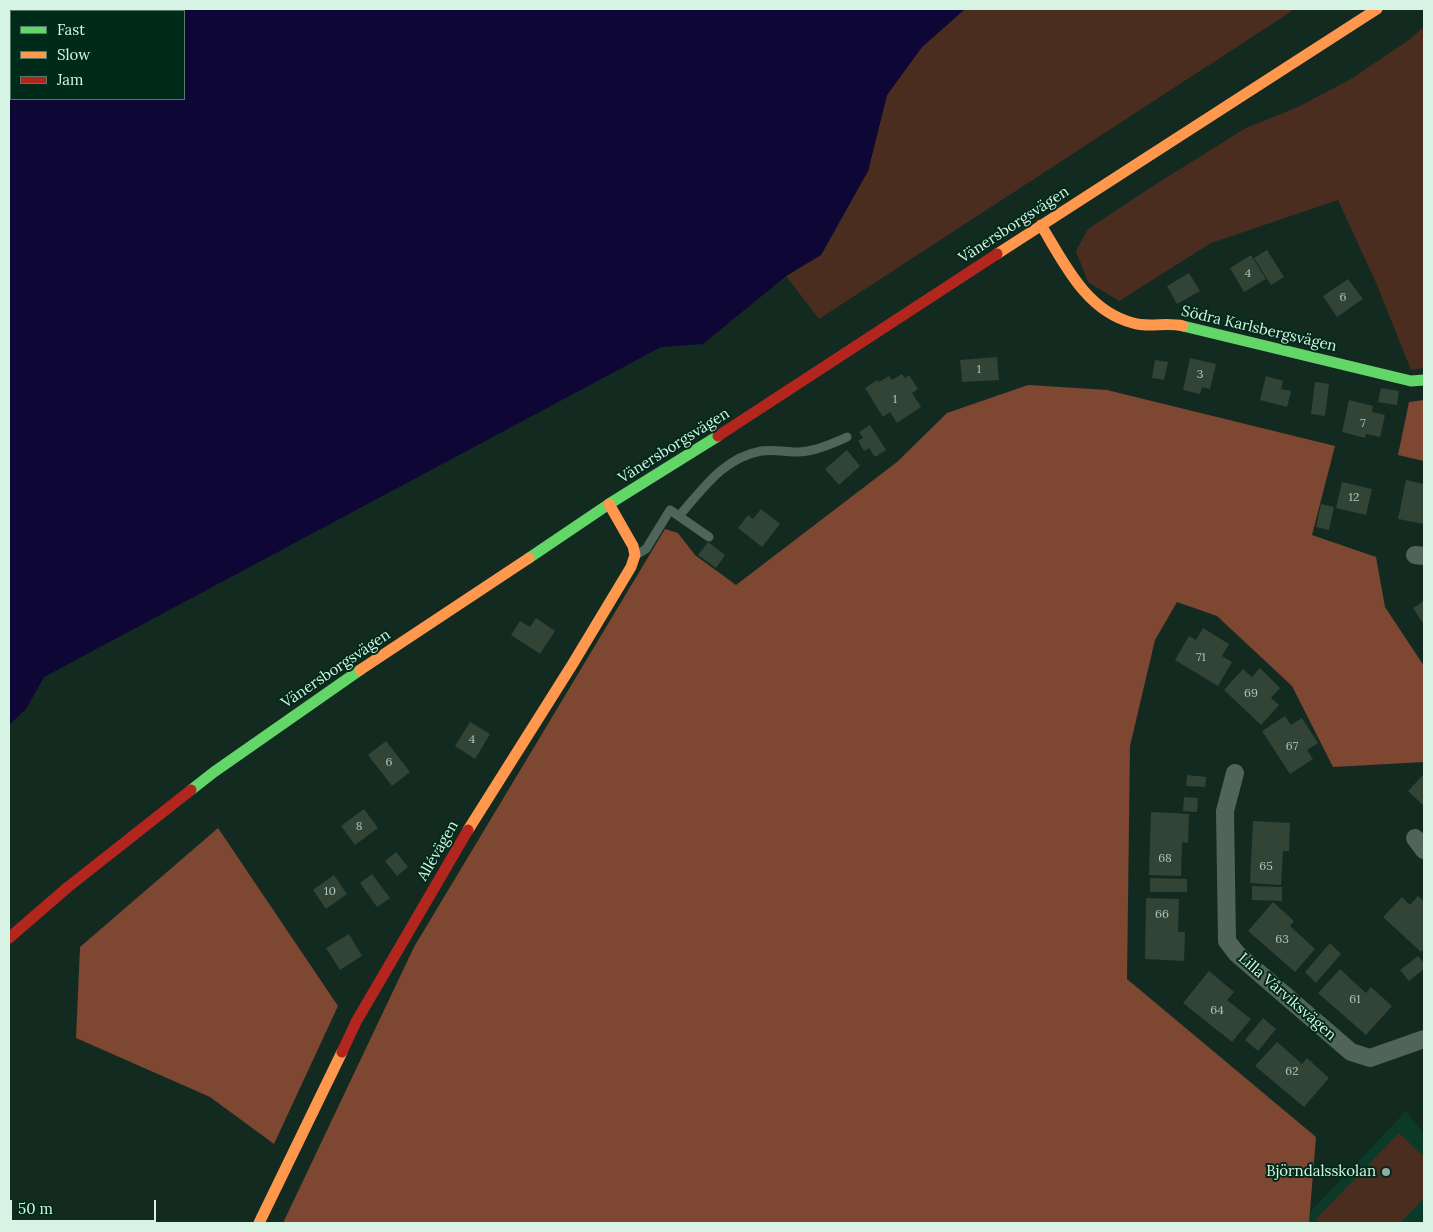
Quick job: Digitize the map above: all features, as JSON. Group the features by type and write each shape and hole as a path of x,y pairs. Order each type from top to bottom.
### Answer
{"main road":[{"name":"Vänersborgsvägen","path":"9,938 68,887 214,772 347,679 609,504 702,447 1041,225 1377,9"},
{"name":"Södra Karlsbergsvägen","path":"1041,225 1074,279 1094,303 1111,316 1134,324 1178,325 1411,381 1424,380"},
{"path":"609,504 633,546 635,556"},
{"name":"Allévägen","path":"259,1223 356,1022 476,817 632,567 635,556"}],"street":[{"name":"Lilla Vårviksvägen","path":"1235,773 1225,811 1227,941 1237,954 1351,1052 1370,1058 1424,1039"}],"lane":[{"path":"679,516 719,470 735,460 760,451 799,452 824,447 846,437"},
{"path":"635,556 646,549 670,510 709,537"}],"shaded area":[{"path":"9,9 965,9 922,47 887,95 868,171 821,255 786,276 703,344 661,347 44,677 26,709 9,725"},
{"path":"965,9 1295,9 819,319 786,276 821,255 868,171 887,95 922,47"},
{"path":"1424,27 1424,368 1411,370 1377,285 1338,200 1211,243 1119,301 1088,282 1076,251 1088,229 1246,128 1298,107 1351,79 1406,42"},
{"path":"1028,385 1107,390 1335,446 1312,535 1376,557 1385,607 1424,666 1424,762 1333,767 1292,686 1217,616 1177,602 1155,640 1130,746 1127,979 1316,1137 1309,1223 283,1223 414,947 665,529 678,533 695,555 736,585 897,462 947,413"},
{"path":"1424,400 1424,461 1398,455 1409,402"},
{"path":"218,828 338,1006 274,1144 210,1097 76,1038 80,947"},
{"name":"Björndalsskolan","path":"1406,1111 1424,1134 1424,1223 1309,1223 1311,1211"},
{"name":"Björndalsskolan","path":"1399,1133 1424,1157 1424,1198 1400,1223 1320,1223 1316,1219"}],"building":[{"path":"1267,250 1284,277 1271,285 1254,258"},
{"path":"1251,255 1266,279 1244,292 1230,268"},
{"path":"1189,273 1200,291 1177,304 1167,286"},
{"path":"1348,279 1363,299 1337,317 1323,296"},
{"path":"997,357 999,380 962,382 960,360"},
{"path":"1190,358 1216,364 1210,389 1202,387 1200,394 1183,390"},
{"path":"1155,360 1168,362 1164,380 1152,378"},
{"path":"902,374 905,378 909,375 918,389 912,393 921,407 897,423 890,412 883,417 865,388 877,380 879,382 889,376 892,380"},
{"path":"1266,376 1283,381 1281,389 1291,391 1287,407 1260,400"},
{"path":"1315,382 1329,384 1325,416 1311,414"},
{"path":"1381,388 1399,391 1397,405 1378,402"},
{"path":"1349,400 1373,406 1372,412 1385,415 1380,437 1366,434 1365,438 1342,432"},
{"path":"870,425 886,450 875,457 869,448 864,451 858,441 863,438 859,432"},
{"path":"847,450 860,466 839,485 825,469"},
{"path":"1406,480 1424,484 1424,524 1398,519"},
{"path":"1342,482 1372,489 1366,515 1336,508"},
{"path":"1321,504 1334,507 1329,530 1316,527"},
{"path":"761,509 780,524 762,547 738,528 748,515 753,519"},
{"path":"708,542 725,555 716,568 698,555"},
{"path":"1424,601 1424,625 1413,608"},
{"path":"536,618 555,631 540,654 511,635 520,621 530,627"},
{"path":"1203,628 1229,644 1222,656 1232,662 1218,686 1175,660 1189,636 1196,640"},
{"path":"1260,668 1280,688 1271,698 1279,705 1261,725 1224,690 1243,669 1252,677"},
{"path":"1285,716 1291,725 1302,718 1318,743 1307,750 1313,759 1290,774 1262,731"},
{"path":"470,722 490,734 475,759 455,746"},
{"path":"386,741 410,772 392,786 368,755"},
{"path":"1424,774 1424,806 1408,791"},
{"path":"1187,775 1206,777 1205,787 1186,786"},
{"path":"1184,797 1198,798 1197,812 1183,811"},
{"path":"364,809 378,828 355,845 341,826"},
{"path":"1151,812 1189,814 1188,843 1182,842 1181,876 1149,875"},
{"path":"1253,821 1290,823 1289,851 1283,851 1281,885 1250,883"},
{"path":"396,852 408,867 397,876 385,861"},
{"path":"372,874 390,898 377,907 360,883"},
{"path":"334,875 347,894 326,909 313,890"},
{"path":"1150,878 1187,879 1187,892 1150,892"},
{"path":"1252,886 1282,887 1282,901 1252,900"},
{"path":"1418,896 1424,901 1424,948 1421,952 1383,917 1402,897 1410,905"},
{"path":"1146,898 1179,899 1178,932 1185,932 1184,961 1145,959"},
{"path":"1273,902 1294,921 1290,926 1315,949 1295,972 1248,931"},
{"path":"349,934 362,956 340,970 326,948"},
{"path":"1330,943 1341,954 1316,983 1305,972"},
{"path":"1418,956 1424,963 1424,969 1409,981 1400,970"},
{"path":"1340,969 1366,993 1371,987 1392,1006 1366,1035 1318,993"},
{"path":"1209,971 1234,992 1227,1000 1251,1019 1232,1042 1183,1003"},
{"path":"1263,1018 1276,1029 1258,1051 1245,1040"},
{"path":"1277,1042 1302,1064 1307,1058 1329,1078 1304,1107 1255,1066"}],"traffic: fast":[{"path":"1183,326 1411,381 1424,380"},
{"path":"529,558 609,504 718,436"},
{"path":"191,790 360,670"}],"traffic: slow":[{"path":"997,254 1377,9"},
{"path":"1041,225 1078,284 1102,308 1116,317 1133,323 1183,326"},
{"path":"468,830 631,567 635,555 633,546 609,504"},
{"path":"360,670 529,558"},
{"path":"259,1223 342,1052"}],"traffic: jam":[{"path":"718,436 997,254"},
{"path":"9,938 68,887 191,790"},
{"path":"342,1052 356,1022 468,830"}],"place":[{"name":"Björndalsskolan","path":"1386,1172"}]}
